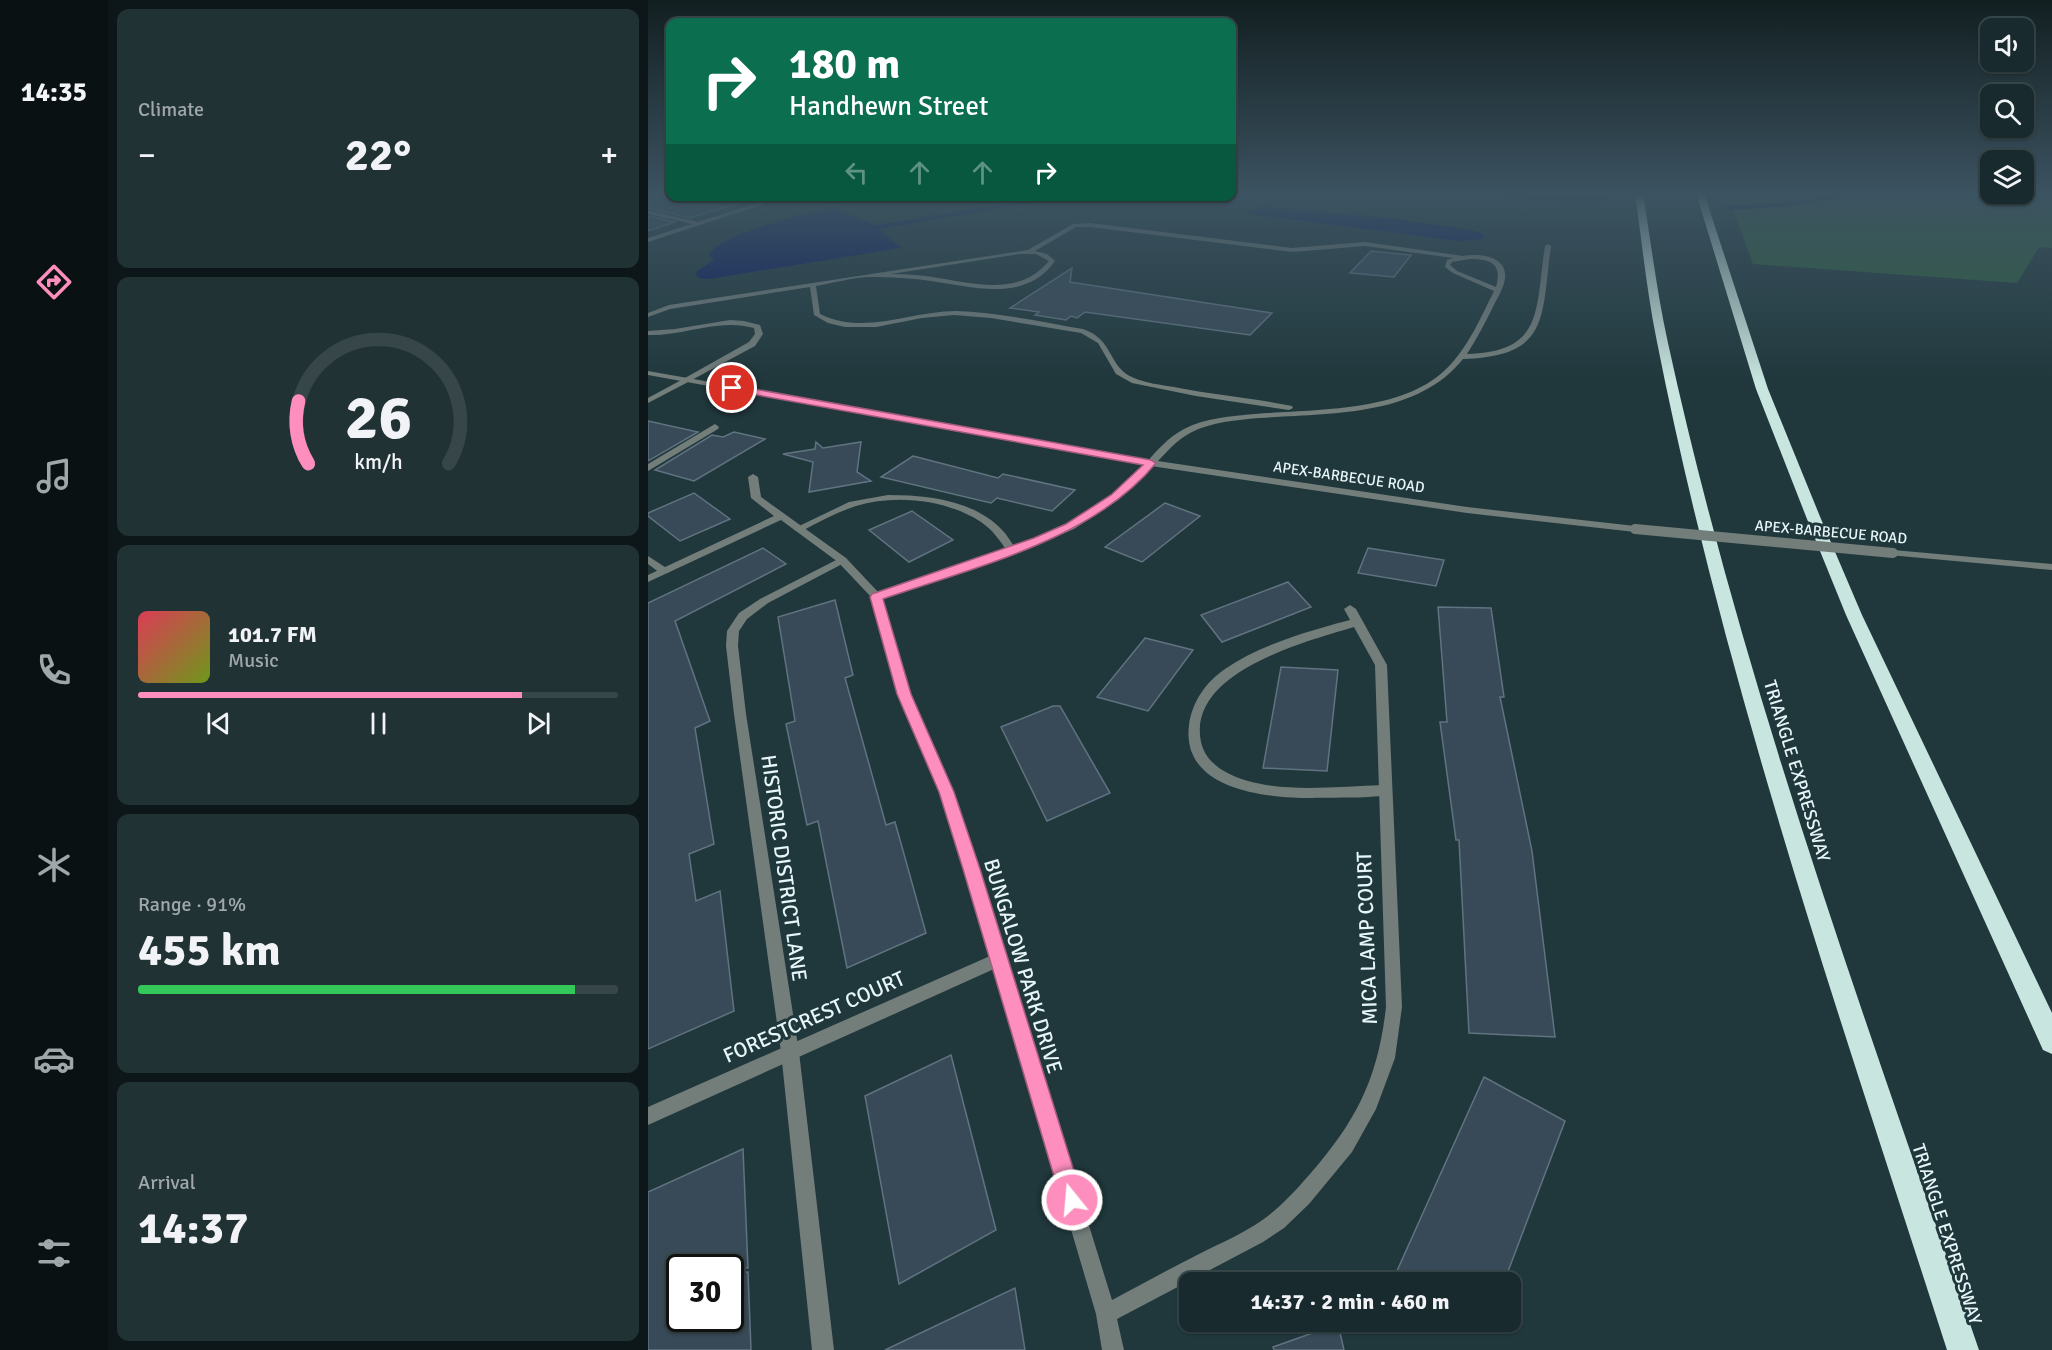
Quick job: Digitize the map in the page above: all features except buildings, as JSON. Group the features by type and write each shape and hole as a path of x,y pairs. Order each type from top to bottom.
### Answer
{"highway":[{"name":"TRIANGLE EXPRESSWAY","path":"1649,256 1661,338 1670,379 1702,516 1748,686 1831,950 1963,1350"},
{"path":"1720,256 1762,389 1818,530 1884,680 2052,1041"}],"street":[{"path":"648,315 669,308 999,256"},
{"path":"876,276 923,277 1002,287 1018,285 1047,269 1052,261 1047,256"},
{"path":"877,597 1070,527 1115,498 1179,435 1199,425 1220,420 1357,408 1404,397 1444,376 1460,357 1503,281 1503,272 1499,264 1487,258 1455,256"},
{"path":"1460,357 1489,356 1510,350 1528,338 1537,322 1547,256"},
{"path":"1462,257 1449,261 1447,266 1455,272 1498,290"},
{"path":"813,285 817,315 839,326 860,326 963,313 1083,332 1096,336 1106,348 1113,366 1123,377 1210,397 1311,411"},
{"path":"648,333 673,333 722,323 757,327 759,334 752,344 648,401"},
{"name":"APEX-BARBECUE ROAD","path":"648,373 1151,463 1467,510 1635,529 2052,567"},
{"path":"648,468 715,427"},
{"name":"BUNGALOW PARK DRIVE","path":"753,477 756,498 842,560 877,597 898,677 946,792 1106,1314 1113,1350"},
{"path":"798,529 852,504 877,498 921,498 954,507 977,517 998,530 1011,550"},
{"path":"648,579 780,517"},
{"path":"648,559 664,571"},
{"name":"HISTORIC DISTRICT LANE","path":"823,1350 790,1053 732,646 733,631 742,616 764,601 842,560"},
{"name":"MICA LAMP COURT","path":"1106,1314 1264,1231 1298,1202 1332,1165 1358,1127 1376,1093 1387,1060 1392,1034 1394,1007 1381,665 1354,616 1271,650 1231,671 1202,699 1194,717 1194,739 1198,755 1218,775 1235,783 1257,788 1298,792 1384,790"},
{"name":"FORESTCREST COURT","path":"648,1116 998,960"}],"green space":[{"path":"1750,256 2034,256 2017,283 1753,264"}],"shaded area":[{"path":"710,256 851,256 709,279 699,278 696,275 697,271 714,260"}],"route":[{"path":"732,388 1151,463 1115,498 1070,527 1038,541 877,597 904,694 946,792 972,869 1072,1200"}]}
